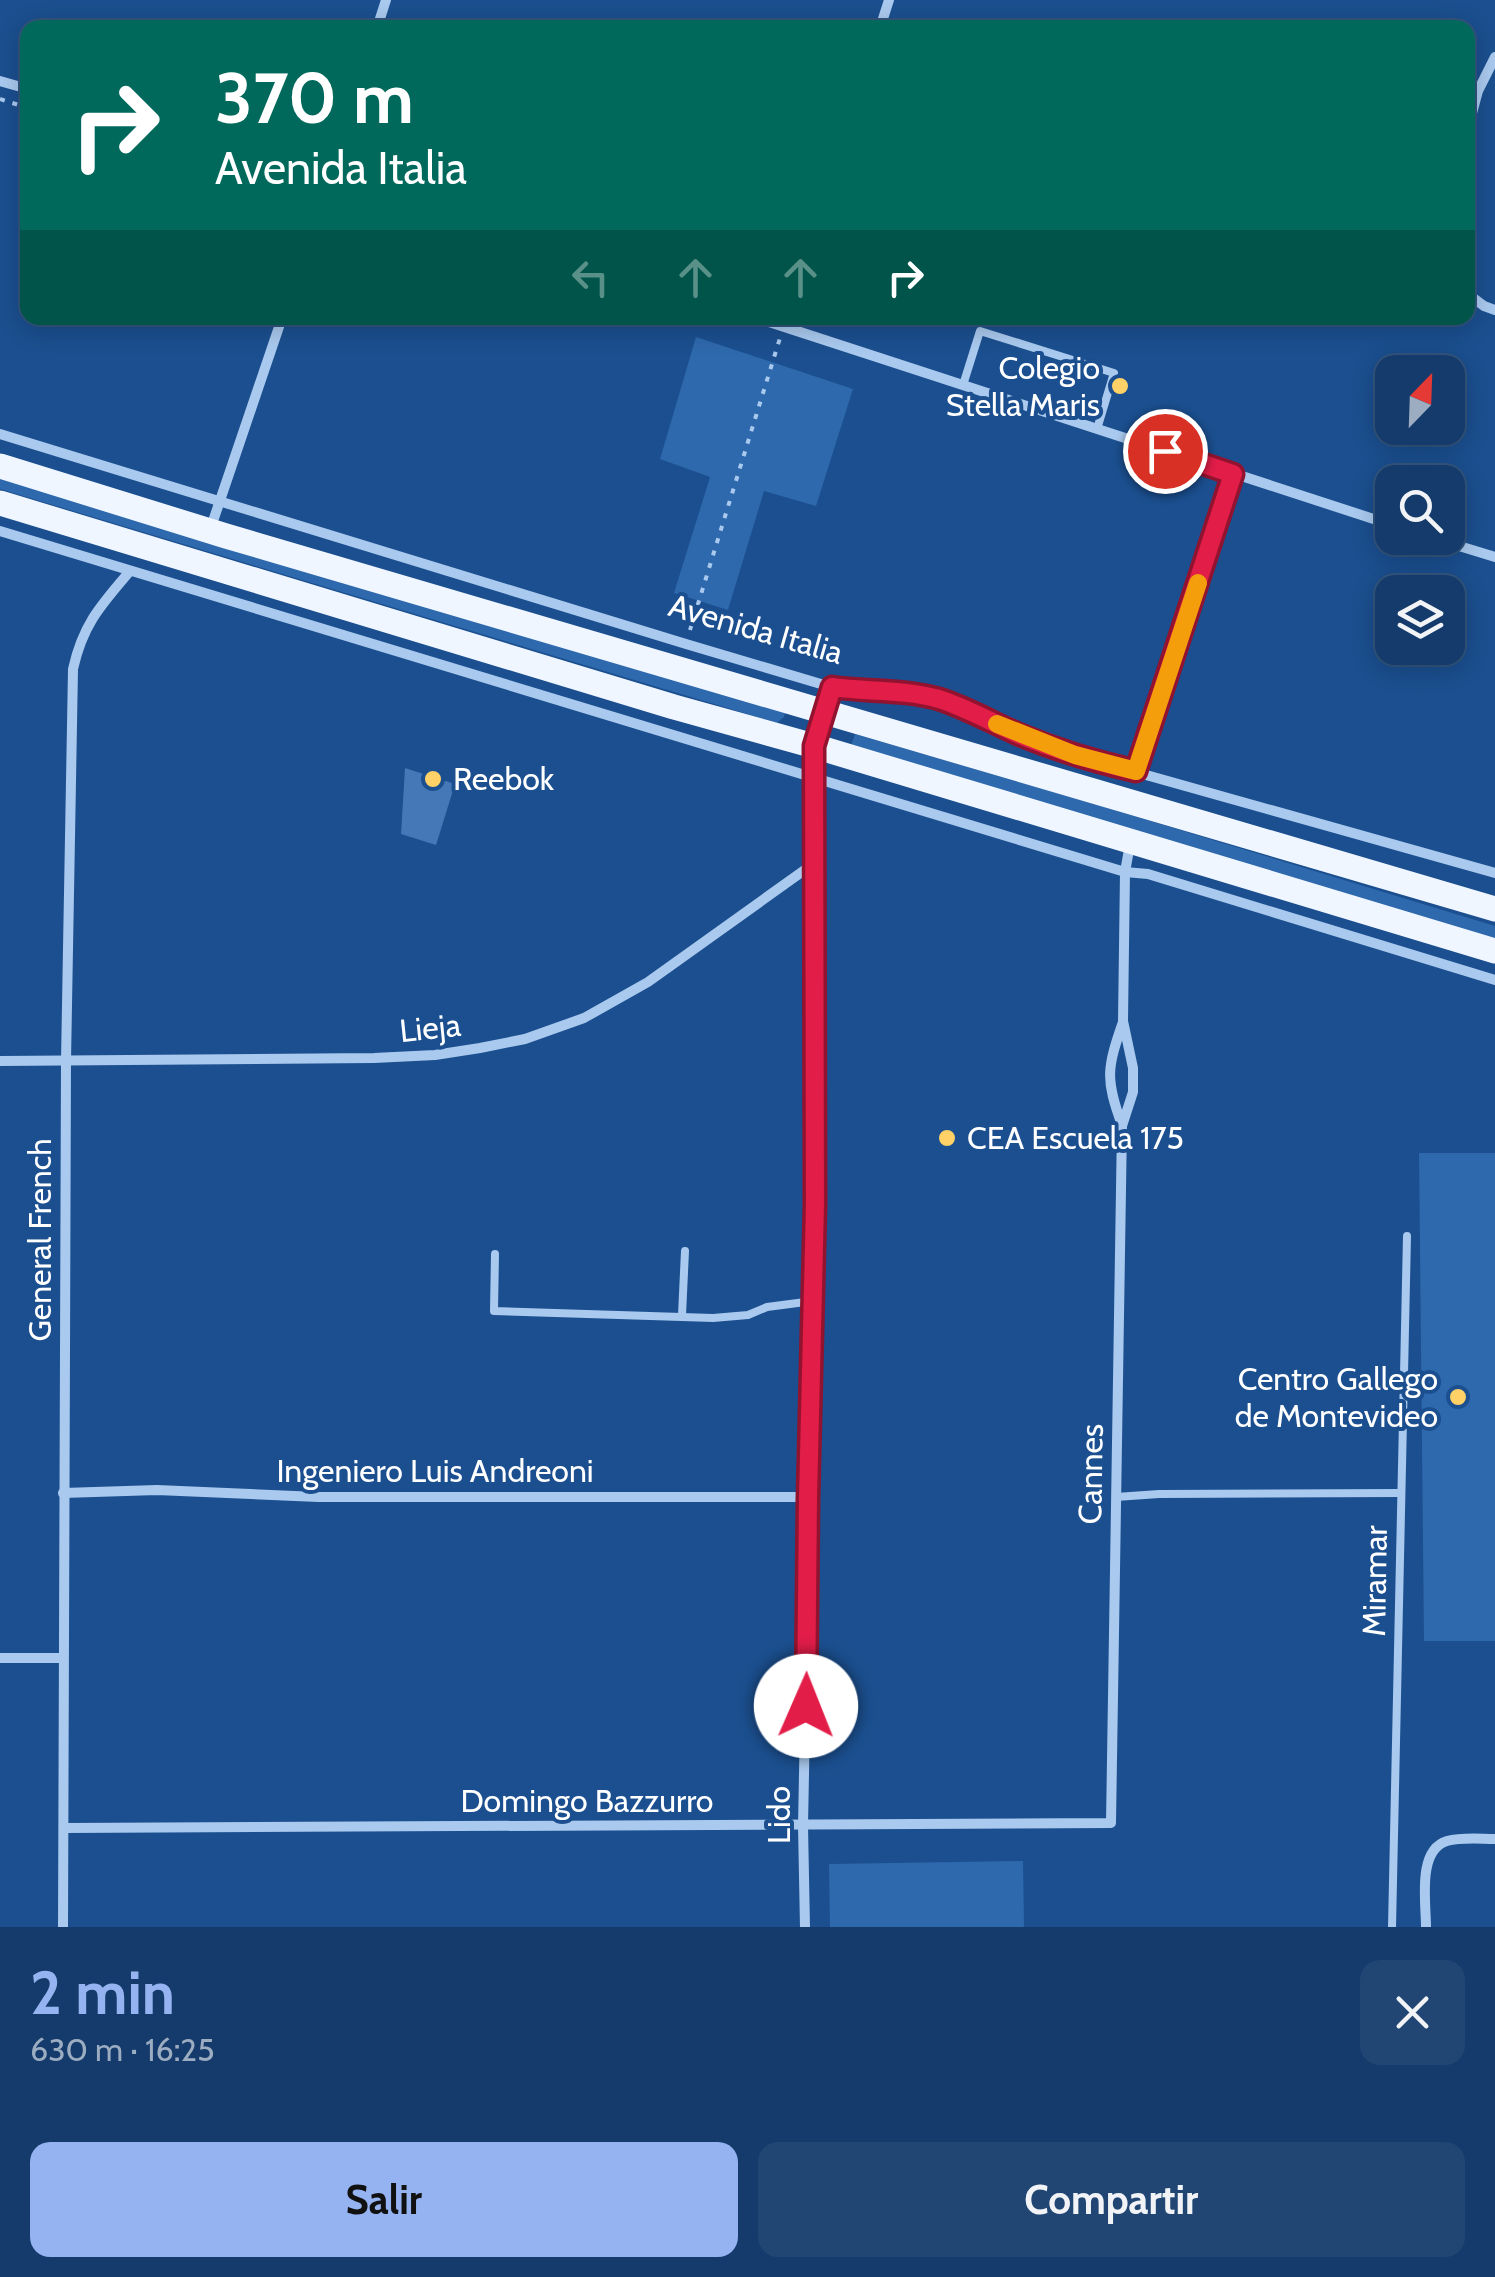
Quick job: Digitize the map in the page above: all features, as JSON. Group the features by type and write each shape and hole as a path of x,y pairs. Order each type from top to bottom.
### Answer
{"main road":[{"name":"Avenida Italia","path":"0,466 1495,909"},
{"path":"0,503 1495,950"}],"street":[{"path":"1475,102 1495,57"},
{"path":"210,531 280,325"},
{"path":"794,325 963,385 1375,520"},
{"name":"Avenida Italia","path":"0,434 832,687 937,698 1016,733 1109,765 1495,874"},
{"path":"1136,771 1233,474"},
{"path":"0,531 1495,980"},
{"path":"1465,548 1495,558"},
{"name":"General French","path":"63,1927 66,1061 73,669 89,622 130,571"},
{"name":"Lido","path":"805,1927 802,1826 815,1184 814,746 832,687"},
{"name":"Cannes","path":"1110,1823 1122,1126 1133,1092 1133,1068 1123,1020 1125,872 1130,841"},
{"name":"Lieja","path":"0,1061 374,1058 435,1054 525,1039 584,1018 648,982 813,864"},
{"name":"Cannes","path":"1122,1126 1110,1093 1109,1074 1123,1020"},
{"name":"Ingeniero Luis Andreoni","path":"63,1493 157,1490 318,1497 808,1498"},
{"path":"0,1658 64,1658"},
{"name":"Domingo Bazzurro","path":"64,1828 1110,1823"},
{"path":"1426,1927 1426,1866 1434,1849 1444,1842 1495,1840"}],"lane":[{"path":"963,385 980,330 1114,373 1096,428"},
{"name":"Miramar","path":"1392,1927 1407,1236"},
{"path":"682,1315 685,1251"},
{"path":"496,1254 494,1311 713,1318 813,1301"},
{"path":"1116,1497 1402,1493"}],"path":[{"path":"686,644 785,325"}],"shaded area":[{"path":"696,337 853,389 816,506 764,491 728,610 674,593 710,477 660,459"},
{"path":"0,474 785,713 784,717 777,723 0,489"},
{"path":"855,734 1495,926 1495,942 851,746"},
{"name":"Centro Gallego de Montevideo","path":"1419,1153 1495,1153 1495,1641 1424,1641"},
{"path":"1023,1861 1024,1927 830,1927 829,1864"}],"building":[{"path":"405,768 455,784 436,845 401,834"}],"slow traffic":[{"path":"997,724 1075,755 1136,771 1198,583"}],"place":[{"name":"Colegio Stella Maris","path":"1120,386"},
{"name":"Reebok","path":"433,779"},
{"name":"CEA Escuela 175","path":"947,1138"},
{"name":"Centro Gallego de Montevideo","path":"1458,1397"}],"route":[{"path":"806,1706 815,1204 814,746 832,687 912,693 965,708 1075,755 1136,771 1233,474 1165,451"}]}
